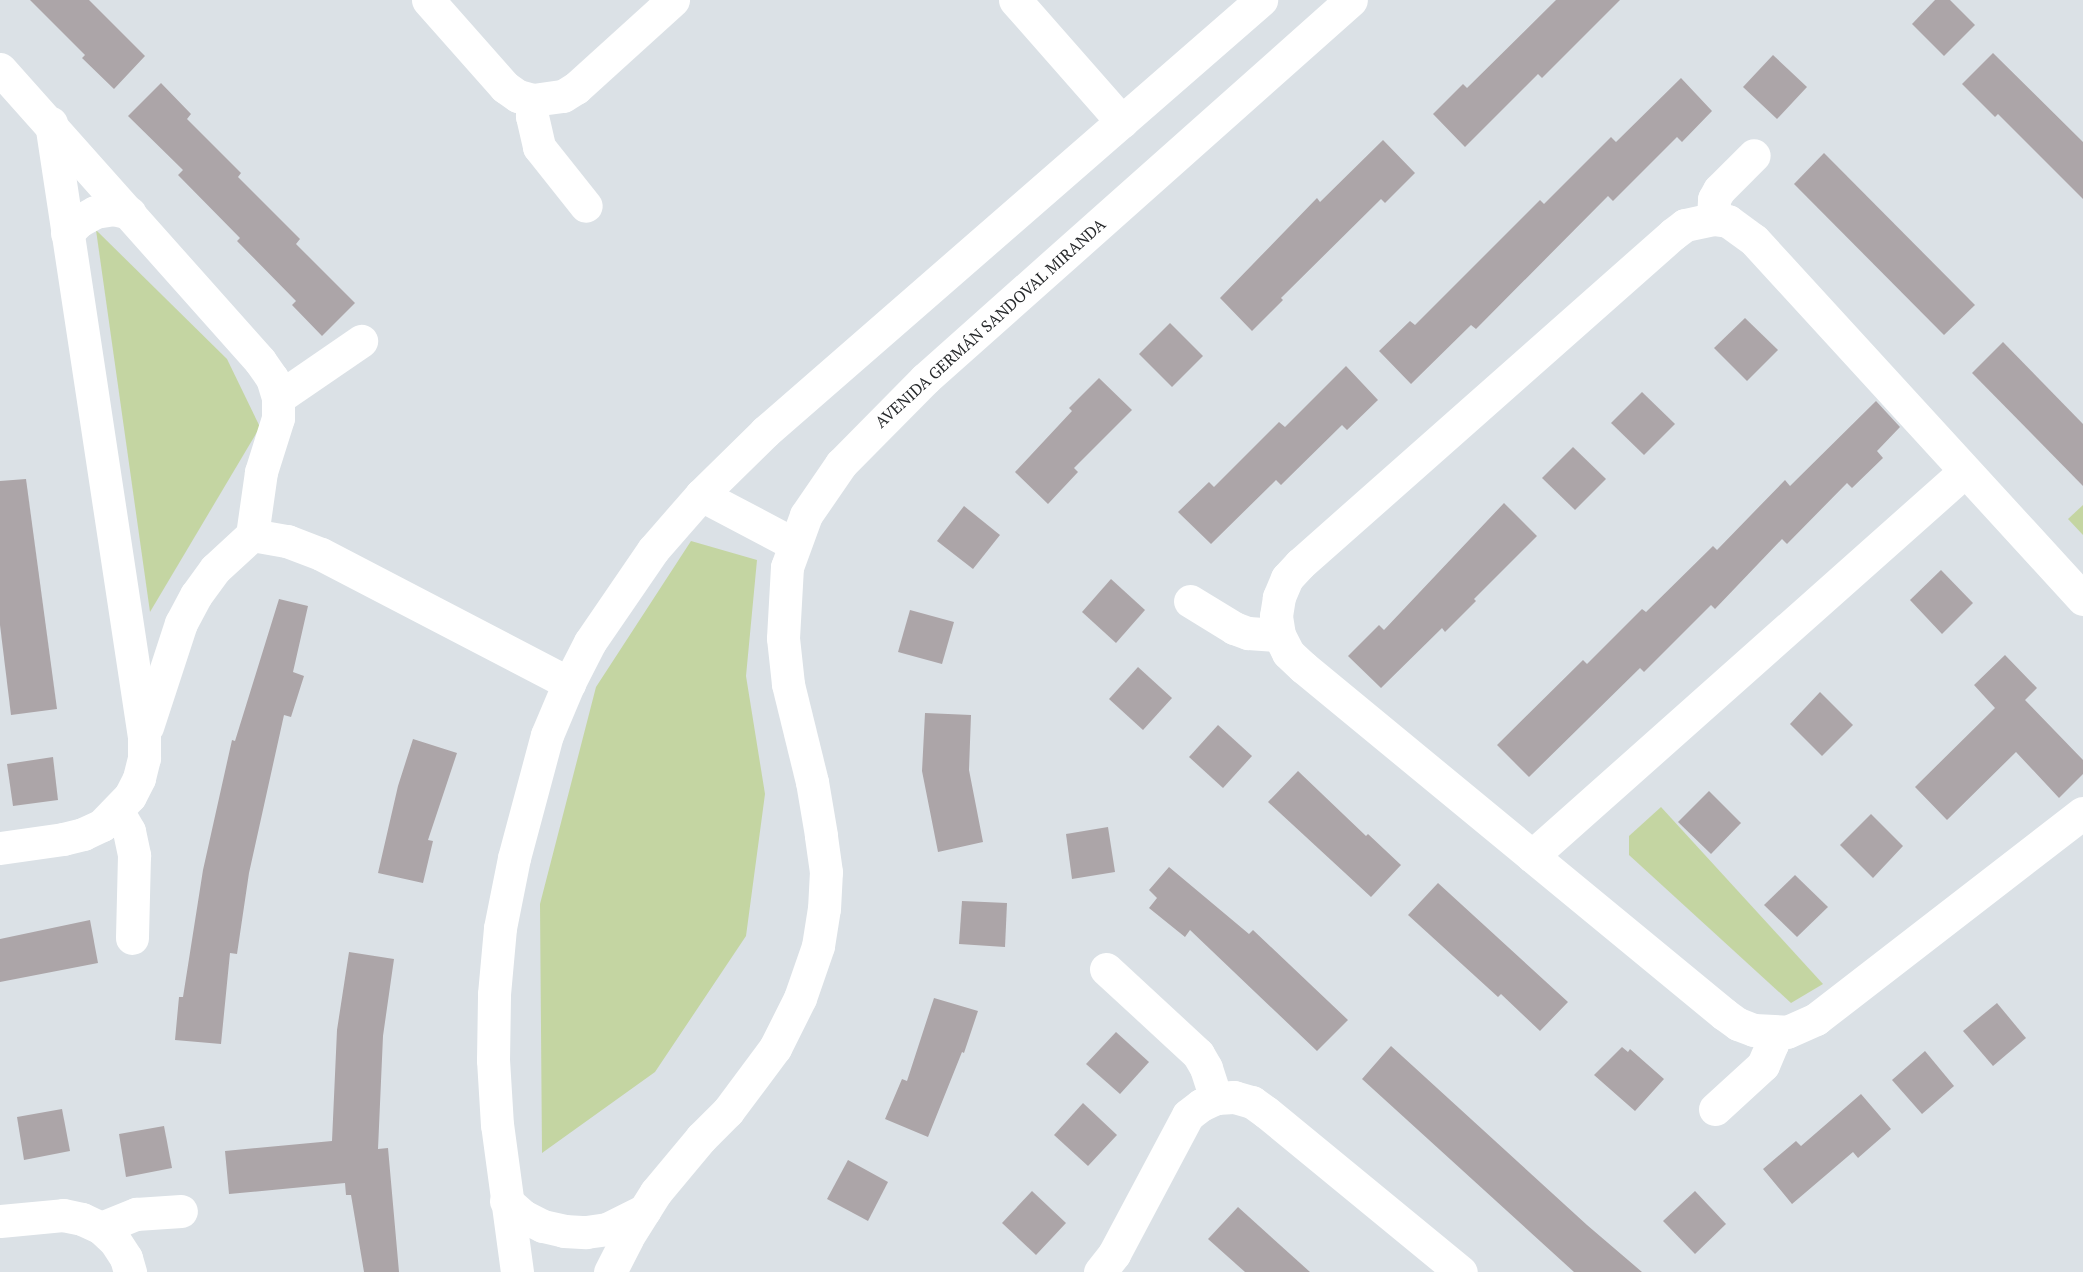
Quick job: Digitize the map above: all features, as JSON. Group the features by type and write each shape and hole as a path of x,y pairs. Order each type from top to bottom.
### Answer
{"street":[{"path":"428,0 505,87 518,96 533,100 563,96 576,88 673,0"},
{"path":"1015,0 1122,122"},
{"path":"517,1272 506,1201 493,1059 494,993 500,928 513,858 548,735 569,683 606,615 653,550 701,495 765,432 1261,0"},
{"name":"AVENIDA GERMÁN SANDOVAL MIRANDA","path":"610,1272 645,1210 677,1165 728,1111 775,1048 800,998 818,946 824,909 826,872 812,782 788,684 783,638 784,590 794,544 806,515 822,488 882,420 1351,0"},
{"path":"0,69 51,123 260,361 272,378 278,398 278,418 261,472 252,535 215,569 196,595 177,634 144,737"},
{"path":"533,100 532,116 539,147 586,206"},
{"path":"0,848 83,834 102,825 118,812 139,778 144,758 144,737 51,123"},
{"path":"1713,219 1714,199 1719,190 1754,155"},
{"path":"67,233 79,221 95,212 112,209 130,213"},
{"path":"2083,599 1754,240 1728,221 1713,219 1685,225 1673,234 1300,564 1287,578 1279,597 1276,616 1279,635 1288,653 1302,667 1724,1014 1746,1027 1772,1033 1787,1032 1816,1019 2083,813"},
{"path":"278,398 361,341"},
{"path":"1532,856 1965,471"},
{"path":"701,495 794,544"},
{"path":"252,535 287,541 321,554 569,683"},
{"path":"1190,601 1234,628 1248,633 1279,635"},
{"path":"127,625 147,638 163,639 177,634"},
{"path":"118,812 129,831 134,855 132,938"},
{"path":"1106,969 1198,1054 1206,1068 1216,1098"},
{"path":"1715,1109 1763,1065 1772,1044 1772,1033"},
{"path":"1100,1272 1114,1254 1188,1115 1201,1105 1216,1098 1234,1097 1252,1102 1461,1272"},
{"path":"506,1201 533,1221 564,1231 607,1229 645,1210"},
{"path":"101,1228 136,1214 180,1211"},
{"path":"0,1221 63,1215 82,1219 101,1228 115,1241 126,1258 130,1272"}],"green space":[{"path":"96,230 227,359 260,427 150,612"},
{"path":"2083,505 2083,535 2068,519"},
{"path":"691,541 757,560 746,676 765,794 746,936 655,1072 542,1153 540,904 596,687"},
{"path":"1661,807 1823,984 1791,1003 1629,855 1629,836"}],"building":[{"path":"30,0 89,0 145,56 114,89 82,58 85,55"},
{"path":"1556,0 1620,0 1542,78 1538,74 1465,147 1433,114 1463,84 1467,88"},
{"path":"1935,0 1950,0 1975,25 1944,56 1912,24"},
{"path":"1993,53 2083,142 2083,199 1998,114 1995,117 1962,84"},
{"path":"1773,55 1807,87 1777,119 1743,87"},
{"path":"1681,78 1712,111 1682,142 1677,137 1613,201 1608,196 1476,329 1471,325 1411,384 1379,351 1410,321 1415,325 1540,200 1544,204 1611,137 1616,142"},
{"path":"161,83 191,114 187,119 241,173 238,177 300,239 296,244 355,303 322,336 292,305 296,301 237,241 240,238 178,175 183,170 128,116"},
{"path":"1383,140 1415,173 1385,203 1381,199 1281,298 1283,300 1252,331 1220,298 1317,198 1320,202"},
{"path":"1824,153 1975,305 1944,335 1794,184"},
{"path":"1745,318 1778,350 1747,381 1714,348"},
{"path":"1170,323 1203,356 1172,387 1139,354"},
{"path":"2003,342 2083,424 2083,486 1972,373"},
{"path":"1346,366 1378,400 1347,430 1342,425 1281,485 1276,480 1211,544 1178,512 1209,482 1214,487 1279,422 1285,427"},
{"path":"1099,378 1132,410 1074,468 1078,472 1048,504 1015,472 1072,411 1069,408"},
{"path":"1642,392 1675,424 1644,455 1611,423"},
{"path":"1876,401 1900,427 1877,451 1883,458 1852,488 1847,483 1787,544 1782,539 1715,609 1711,605 1644,672 1640,668 1529,777 1497,745 1583,660 1587,664 1642,609 1646,612 1713,546 1717,550 1785,480 1790,486"},
{"path":"1573,447 1606,479 1575,510 1542,478"},
{"path":"26,479 57,709 11,715 0,625 0,481"},
{"path":"1504,503 1537,536 1474,599 1476,601 1445,632 1442,628 1381,688 1348,656 1379,625 1384,630"},
{"path":"964,506 1000,535 973,569 937,541"},
{"path":"1941,570 1973,603 1942,634 1910,600"},
{"path":"1111,579 1145,610 1116,643 1082,612"},
{"path":"279,599 308,606 293,672 304,676 291,717 284,715 249,873 237,954 230,953 221,1044 175,1040 179,997 183,997 203,870 232,740 235,741"},
{"path":"910,610 954,622 942,664 898,652"},
{"path":"2005,655 2037,688 2025,700 2083,760 2083,774 2059,798 2016,752 1947,820 1915,787 1995,708 1974,685"},
{"path":"1138,667 1172,698 1143,730 1109,699"},
{"path":"1820,692 1853,725 1822,756 1790,724"},
{"path":"925,713 971,715 969,770 983,842 938,852 922,771"},
{"path":"1218,725 1252,756 1223,788 1189,757"},
{"path":"413,739 457,753 428,840 433,841 423,883 378,873 398,786"},
{"path":"53,757 58,800 13,806 7,764"},
{"path":"1298,771 1366,836 1368,834 1401,865 1371,897 1268,802"},
{"path":"1709,791 1741,823 1711,854 1678,822"},
{"path":"1871,814 1903,846 1873,878 1840,845"},
{"path":"1108,827 1115,872 1072,879 1066,834"},
{"path":"1169,867 1249,934 1253,930 1348,1020 1317,1051 1190,930 1185,937 1149,908 1157,898 1149,890"},
{"path":"1795,875 1828,907 1797,937 1764,905"},
{"path":"1438,883 1568,1002 1540,1031 1501,994 1498,997 1408,915"},
{"path":"962,901 1007,903 1005,947 959,944"},
{"path":"90,920 98,963 0,982 0,939"},
{"path":"349,952 394,959 383,1036 378,1149 388,1148 399,1272 364,1272 351,1195 346,1195 345,1183 229,1194 225,1151 332,1141 337,1030"},
{"path":"934,998 978,1011 964,1053 962,1052 928,1137 885,1119 902,1079 907,1081"},
{"path":"1997,1003 2026,1038 1993,1066 1963,1031"},
{"path":"1116,1032 1149,1062 1120,1094 1086,1064"},
{"path":"1391,1046 1587,1225 1642,1272 1574,1272 1362,1079"},
{"path":"1622,1047 1628,1052 1630,1049 1664,1079 1635,1111 1594,1075"},
{"path":"1925,1051 1954,1086 1922,1114 1892,1080"},
{"path":"1861,1094 1891,1129 1858,1158 1853,1152 1792,1204 1763,1169 1796,1141 1801,1146"},
{"path":"1083,1103 1117,1135 1088,1166 1054,1135"},
{"path":"62,1109 70,1151 24,1160 17,1117"},
{"path":"164,1126 172,1168 126,1177 119,1134"},
{"path":"848,1160 888,1182 868,1221 827,1199"},
{"path":"1032,1191 1066,1223 1036,1255 1002,1223"},
{"path":"1695,1191 1726,1224 1695,1254 1663,1221"},
{"path":"1238,1207 1310,1272 1245,1272 1208,1239"}]}
